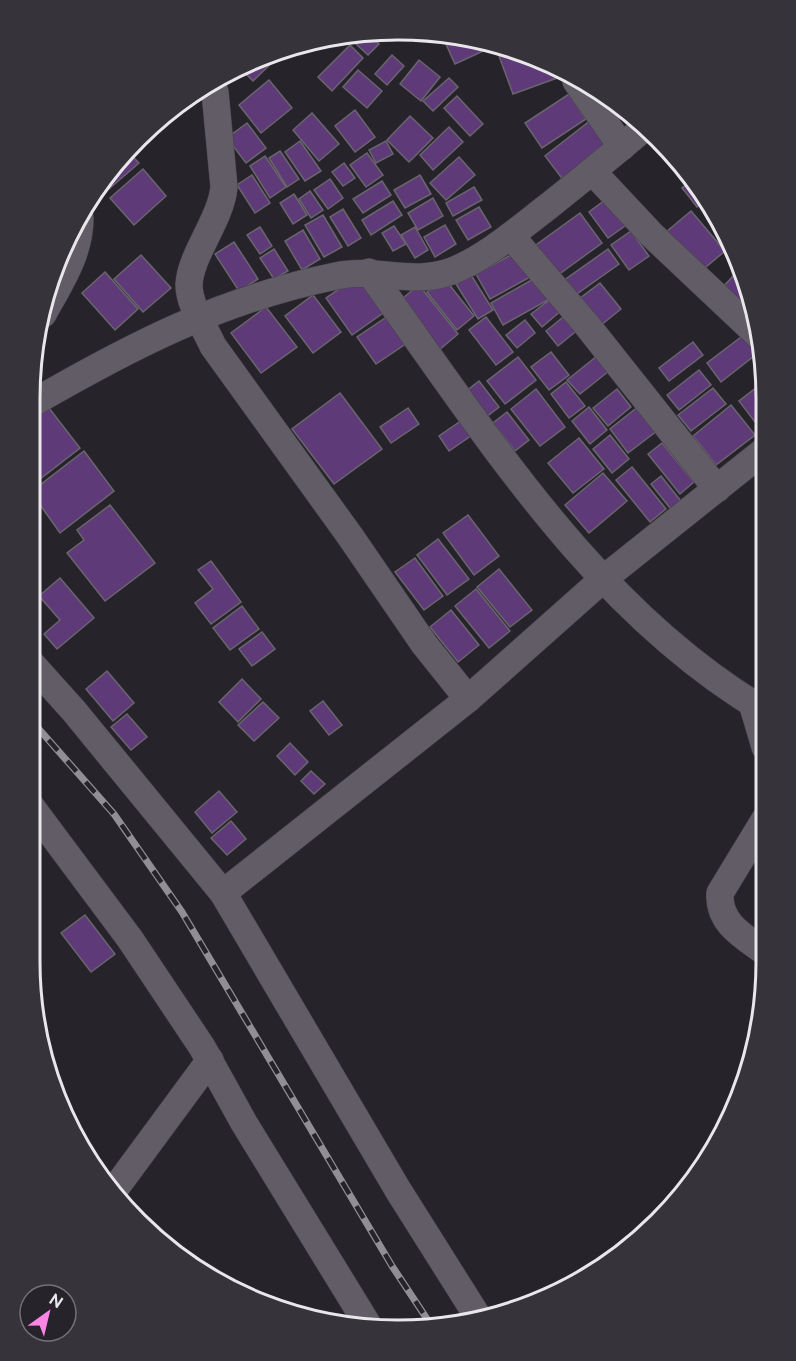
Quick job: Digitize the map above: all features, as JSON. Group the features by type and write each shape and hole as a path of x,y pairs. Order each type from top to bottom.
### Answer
{"street":[{"path":"216,92 224,188 223,203 192,272 189,285 199,316 213,346 350,536 424,644 468,699"},
{"path":"584,93 622,147"},
{"path":"40,399 112,357 199,316 289,285 369,272 409,279 429,278 454,270 511,236 638,133"},
{"path":"592,171 652,235 748,326"},
{"path":"58,288 72,262 80,234"},
{"path":"511,236 586,324 717,489"},
{"path":"369,272 537,500 602,580 670,642 756,706"},
{"path":"223,892 468,699 602,580 756,457"},
{"path":"40,673 223,892 392,1180 475,1312"},
{"path":"40,818 130,939 210,1060 244,1123 364,1319"},
{"path":"756,834 720,893 719,904 723,916 736,931 756,945"},
{"path":"118,1185 210,1060"}],"building":[{"path":"376,41 379,44 368,55 356,44"},
{"path":"446,44 483,51 455,64"},
{"path":"350,45 363,58 332,91 318,77"},
{"path":"392,55 404,66 387,85 375,74"},
{"path":"499,56 513,59 558,78 513,94"},
{"path":"419,60 440,77 421,101 400,84"},
{"path":"271,64 253,81 246,74"},
{"path":"358,70 382,91 367,108 343,87"},
{"path":"449,78 458,87 433,111 423,101"},
{"path":"269,80 292,108 261,133 239,105"},
{"path":"569,94 586,119 542,148 525,123"},
{"path":"457,96 483,124 470,136 444,108"},
{"path":"355,110 375,137 355,152 335,126"},
{"path":"312,113 339,144 319,161 293,130"},
{"path":"410,116 433,138 409,162 387,140"},
{"path":"591,120 611,145 564,181 545,156"},
{"path":"247,123 266,148 246,163 227,138"},
{"path":"449,127 463,142 433,170 420,155"},
{"path":"300,141 321,171 305,181 285,152"},
{"path":"386,141 393,154 376,163 369,150"},
{"path":"280,151 299,179 287,187 269,158"},
{"path":"367,153 383,175 366,187 350,165"},
{"path":"265,156 286,187 270,198 250,166"},
{"path":"133,157 139,163 109,189 114,180"},
{"path":"459,157 475,175 446,200 430,183"},
{"path":"344,163 355,178 343,186 332,172"},
{"path":"143,169 166,196 134,225 110,198"},
{"path":"252,175 270,203 255,213 237,185"},
{"path":"420,175 431,194 405,208 394,190"},
{"path":"330,179 343,198 328,209 314,190"},
{"path":"382,181 391,195 363,213 353,199"},
{"path":"686,185 699,205 697,207 682,188"},
{"path":"474,187 482,200 453,216 446,203"},
{"path":"310,191 323,210 311,218 299,199"},
{"path":"294,194 307,215 293,224 280,203"},
{"path":"609,197 629,223 608,238 589,212"},
{"path":"433,198 443,216 418,230 408,213"},
{"path":"393,201 402,215 371,235 362,220"},
{"path":"479,207 491,227 468,240 456,220"},
{"path":"343,209 361,238 348,246 330,217"},
{"path":"691,211 724,252 700,272 666,232"},
{"path":"580,213 602,243 558,275 536,245"},
{"path":"323,215 342,247 324,257 305,225"},
{"path":"445,225 456,244 435,257 424,237"},
{"path":"394,226 406,244 393,251 382,233"},
{"path":"260,227 272,246 260,254 247,235"},
{"path":"415,227 428,250 415,258 401,235"},
{"path":"303,230 320,259 302,270 285,241"},
{"path":"631,231 649,256 629,270 611,245"},
{"path":"234,242 258,279 239,291 215,254"},
{"path":"274,249 288,271 274,279 260,258"},
{"path":"608,249 619,264 574,296 563,281"},
{"path":"518,251 532,276 490,299 476,274"},
{"path":"141,255 171,288 143,312 114,279"},
{"path":"105,272 138,309 115,330 82,293"},
{"path":"361,274 386,311 352,335 326,298"},
{"path":"471,275 493,310 478,319 456,284"},
{"path":"734,275 744,307 720,290"},
{"path":"444,278 474,316 457,330 427,292"},
{"path":"535,278 548,300 503,325 491,303"},
{"path":"600,283 621,309 600,326 579,299"},
{"path":"419,285 458,334 438,351 398,302"},
{"path":"313,295 341,332 313,353 285,316"},
{"path":"552,298 562,310 542,327 531,314"},
{"path":"266,307 297,347 261,373 231,333"},
{"path":"568,313 580,328 558,346 546,331"},
{"path":"391,314 410,341 376,364 357,337"},
{"path":"486,317 513,352 496,365 469,330"},
{"path":"525,320 535,333 517,348 506,335"},
{"path":"745,334 751,341 753,357 721,382 707,363"},
{"path":"693,342 703,355 669,381 659,368"},
{"path":"551,352 569,375 549,390 531,367"},
{"path":"597,356 609,371 580,394 567,380"},
{"path":"518,357 536,380 505,404 487,381"},
{"path":"699,370 711,385 679,410 667,395"},
{"path":"479,381 499,407 485,418 465,392"},
{"path":"566,382 585,406 569,418 551,394"},
{"path":"713,388 726,404 691,431 678,415"},
{"path":"756,388 756,423 739,401"},
{"path":"536,389 565,427 540,446 511,409"},
{"path":"617,389 631,407 608,426 593,408"},
{"path":"340,393 382,449 334,484 292,429"},
{"path":"731,405 755,435 716,465 693,436"},
{"path":"639,406 658,430 628,453 610,429"},
{"path":"589,407 607,430 590,444 572,421"},
{"path":"49,408 80,448 40,479 40,414"},
{"path":"408,408 419,424 391,443 380,427"},
{"path":"507,412 529,440 515,451 493,423"},
{"path":"468,416 478,431 449,451 439,436"},
{"path":"610,435 629,459 612,473 593,449"},
{"path":"579,438 604,469 573,493 548,463"},
{"path":"662,443 694,482 680,494 648,454"},
{"path":"84,451 114,491 60,533 40,505 40,485"},
{"path":"632,467 666,509 650,522 616,480"},
{"path":"603,473 627,501 589,533 565,505"},
{"path":"661,476 684,505 674,513 651,484"},
{"path":"110,505 155,563 105,601 67,553 84,540 77,530"},
{"path":"468,515 499,556 474,575 443,533"},
{"path":"438,539 469,579 447,595 417,555"},
{"path":"415,558 443,596 424,610 395,572"},
{"path":"211,561 241,602 211,624 195,603 213,589 198,570"},
{"path":"499,569 532,610 510,627 477,587"},
{"path":"60,578 94,618 57,649 44,634 60,620 40,595"},
{"path":"476,589 510,631 489,648 455,606"},
{"path":"242,606 259,629 230,650 213,628"},
{"path":"451,610 479,645 458,662 430,627"},
{"path":"262,632 275,649 252,666 239,649"},
{"path":"107,671 134,703 113,721 86,689"},
{"path":"242,679 261,699 238,722 219,702"},
{"path":"323,701 342,725 329,735 310,711"},
{"path":"263,702 279,718 254,741 238,725"},
{"path":"127,714 147,737 131,750 111,727"},
{"path":"290,743 308,762 295,775 277,756"},
{"path":"311,771 325,784 314,794 301,781"},
{"path":"219,791 237,812 212,833 195,812"},
{"path":"231,821 246,839 227,855 211,838"},
{"path":"85,915 115,954 91,972 61,933"}],"railway":[{"path":"40,730 114,814 182,912 392,1266 427,1319"}]}
